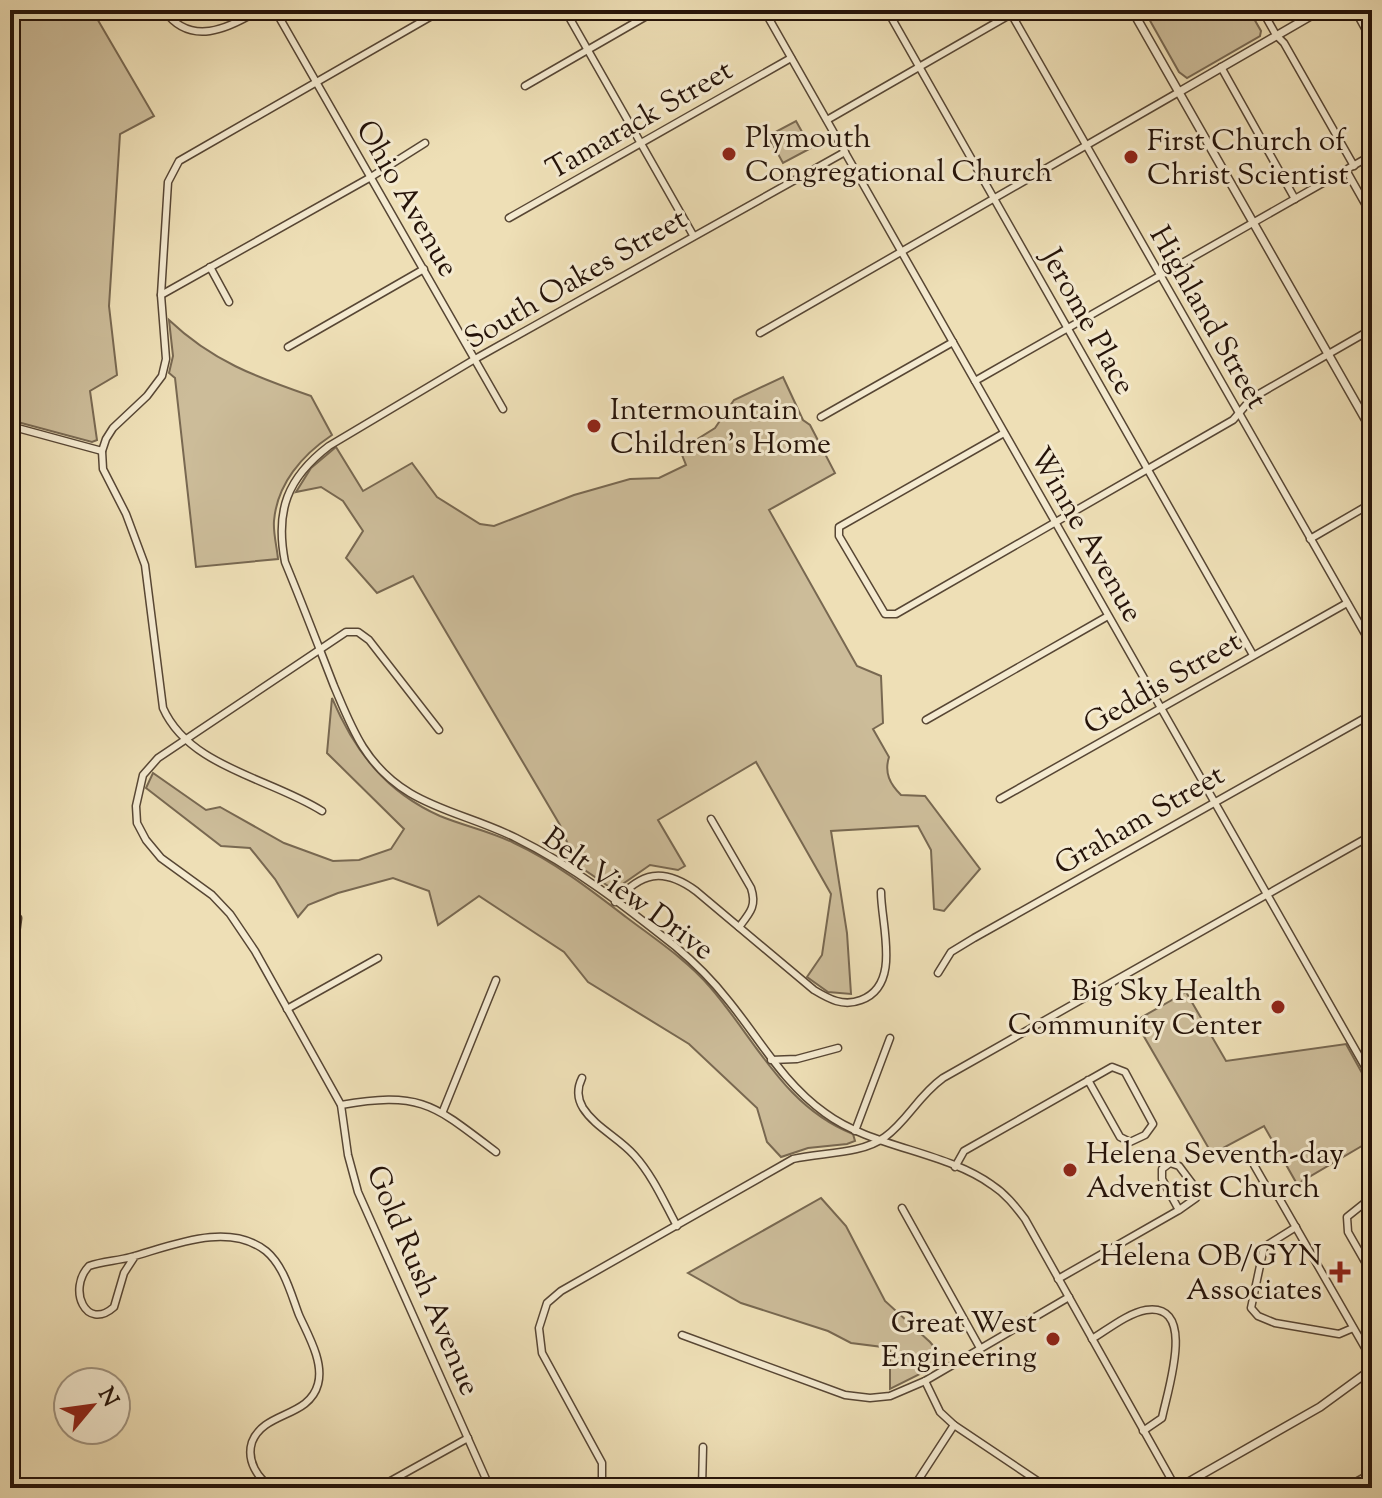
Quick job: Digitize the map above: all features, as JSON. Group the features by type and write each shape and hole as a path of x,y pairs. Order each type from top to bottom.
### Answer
{"street":[{"path":"164,10 185,29 204,32 228,27 259,10"},
{"name":"Ohio Avenue","path":"275,10 503,409"},
{"path":"322,811 301,798 197,750 170,723 163,708 145,565 126,514 103,469 102,451 113,428 147,396 162,376 166,359 161,295 168,182 179,161 442,10"},
{"path":"565,10 693,235"},
{"path":"525,86 657,10"},
{"name":"Winne Avenue","path":"764,10 1372,1079"},
{"name":"Jerome Place","path":"887,10 1253,655"},
{"path":"1132,10 1372,431"},
{"path":"1262,10 1354,166"},
{"path":"760,333 1321,10"},
{"path":"1355,10 1372,41"},
{"path":"827,120 1013,11"},
{"name":"Highland Street","path":"1013,11 1085,145 1372,646"},
{"name":"Tamarack Street","path":"509,218 791,58"},
{"path":"1221,67 1295,199"},
{"path":"161,295 371,177 425,143"},
{"name":"South Oakes Street","path":"329,446 475,359 845,152"},
{"path":"975,381 1372,155"},
{"path":"1346,170 1372,216"},
{"path":"210,267 229,302"},
{"path":"288,347 424,269"},
{"path":"1004,433 838,530 882,611 891,615 1233,420 1252,398 1372,329"},
{"path":"821,417 953,342"},
{"path":"10,426 102,451"},
{"name":"Belt View Drive","path":"329,446 311,460 290,489 282,512 280,540 285,562 319,651 363,748 387,774 420,801 514,837 567,866 675,947 706,974 729,1000 771,1060 799,1093 828,1116 855,1131 955,1167 990,1183 1009,1198 1025,1219 1177,1488"},
{"path":"1310,539 1372,503"},
{"name":"Geddis Street","path":"1000,799 1347,603"},
{"path":"926,720 1108,616"},
{"name":"Gold Rush Avenue","path":"439,730 369,640 358,632 346,632 158,758 143,775 136,806 137,823 161,858 196,881 230,914 255,951 341,1105 348,1155 358,1192 490,1488"},
{"name":"Graham Street","path":"938,973 951,952 1372,714"},
{"path":"711,819 755,898 753,908 739,927"},
{"path":"602,1488 602,1463 542,1353 539,1328 547,1303 561,1291 793,1159 815,1153 851,1150 882,1140 905,1118 925,1091 943,1078 1372,835"},
{"path":"615,902 628,886 640,879 664,875 685,883 814,990 839,1002 860,1001 880,986 885,969 881,892"},
{"path":"10,980 18,918"},
{"path":"287,1009 378,958"},
{"path":"443,1111 496,980"},
{"path":"855,1131 890,1038"},
{"path":"771,1060 797,1059 838,1048"},
{"path":"955,1167 964,1151 1088,1080 1112,1067 1125,1072 1153,1124 1145,1135 1130,1142 1120,1137 1088,1080"},
{"path":"582,1078 578,1093 581,1105 588,1115 634,1154 651,1177 677,1226"},
{"path":"341,1105 407,1099 443,1111 496,1152"},
{"path":"1058,1279 1179,1210 1196,1198 1194,1186 1179,1166 1170,1163 1162,1169 1162,1179 1179,1210"},
{"path":"1254,1165 1266,1186 1279,1198 1372,1360"},
{"path":"1372,1197 1347,1217 1348,1232 1372,1274"},
{"path":"902,1208 980,1348"},
{"path":"1296,1227 1264,1247 1251,1308 1258,1316 1275,1323 1339,1334 1353,1328"},
{"path":"135,1256 124,1273 114,1307 101,1314 92,1314 79,1299 78,1286 87,1268 201,1239 228,1238 254,1245 265,1251 282,1271 313,1348 319,1373 318,1384 308,1401 262,1427 251,1445 253,1465 265,1483 273,1488"},
{"path":"682,1335 845,1395 870,1398 890,1396 925,1381 1069,1297"},
{"path":"1092,1339 1143,1310 1159,1310 1173,1319 1177,1335 1162,1418 1143,1431"},
{"path":"1177,1488 1320,1407 1372,1369"},
{"path":"925,1381 940,1412 954,1425 1036,1485 1048,1488"},
{"path":"913,1488 954,1425"},
{"path":"378,1488 468,1438"},
{"path":"702,1488 703,1447"},
{"path":"1345,1488 1370,1474 1372,1483"}],"shaded area":[{"path":"10,10 92,10 154,116 120,134 109,306 117,375 90,391 97,440 92,442 10,420"},
{"path":"1144,10 1249,10 1261,31 1260,36 1187,78 1179,72"},
{"path":"796,121 811,148 783,163 768,136"},
{"path":"169,320 218,357 311,396 332,435 301,461 280,495 274,526 278,559 196,567 175,378 169,373 173,356"},
{"path":"783,377 803,420 810,425 835,473 769,510 857,666 881,676 883,723 873,729 889,757 887,768 891,782 901,795 925,796 980,869 944,911 934,909 931,850 918,826 831,831 847,933 851,994 828,992 807,977 822,955 831,894 756,762 658,820 685,866 678,870 650,865 614,890 576,864 560,825 413,576 377,593 346,558 363,531 343,501 321,487 296,492 311,468 336,447 363,491 412,463 437,497 480,524 494,526 574,495 630,479 659,478 686,465 680,450 715,428 734,400"},
{"path":"332,698 362,753 388,782 440,816 505,839 544,859 670,950 710,987 790,1090 829,1122 853,1134 855,1141 808,1148 781,1157 767,1142 757,1108 689,1044 588,982 564,952 479,896 438,925 429,891 393,878 308,905 298,917 275,879 250,848 221,846 146,788 153,773 206,810 220,807 284,843 333,861 359,860 391,849 404,829 327,753"},
{"path":"1186,992 1226,1061 1346,1044 1372,1091 1372,1140 1297,1184 1264,1126 1212,1154 1135,1021"},
{"path":"821,1198 846,1226 885,1301 946,1361 890,1389 890,1348 851,1343 828,1331 741,1303 688,1273"}],"waterway":[{"path":"1136,1481 1155,1483"}],"place":[{"name":"Plymouth Congregational Church","path":"729,154"},
{"name":"First Church of Christ Scientist","path":"1131,157"},
{"name":"Intermountain Children's Home","path":"594,426"},
{"name":"Big Sky Health Community Center","path":"1278,1007"},
{"name":"Helena Seventh-day Adventist Church","path":"1070,1170"},
{"name":"Helena OB/GYN Associates","path":"1340,1272"},
{"name":"Great West Engineering","path":"1053,1339"}]}
